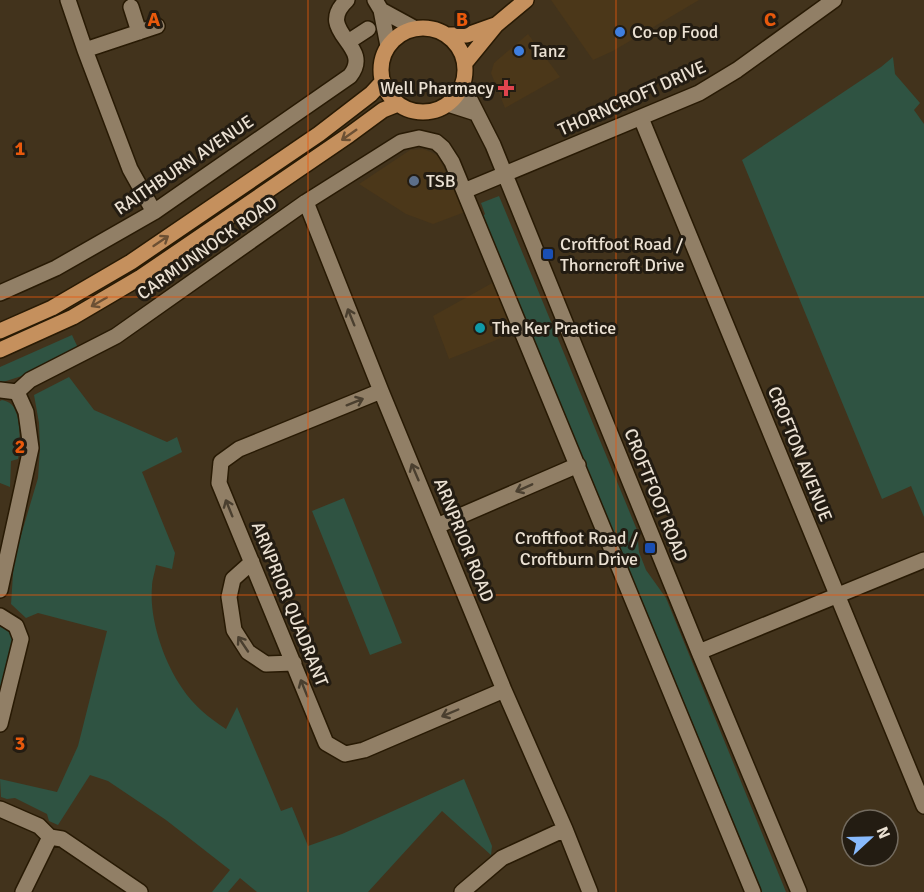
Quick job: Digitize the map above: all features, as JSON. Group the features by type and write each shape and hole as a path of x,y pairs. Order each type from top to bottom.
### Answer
{"main road":[{"path":"465,63 496,25 526,0"},
{"path":"448,35 457,44 465,63 463,86 456,97 448,104 433,109 412,111 398,104 388,94 383,81 381,62 388,46 400,34 414,28 430,28 448,35 467,35 496,25"},
{"name":"CARMUNNOCK ROAD","path":"0,331 52,308 131,262 320,134 371,94 383,81"},
{"name":"CARMUNNOCK ROAD","path":"0,350 73,317 141,277 383,110 398,104"}],"street":[{"path":"68,0 130,169 154,212"},
{"name":"RAITHBURN AVENUE","path":"0,293 56,268 154,212 350,76 355,69 357,58 339,30 336,19 338,8 347,0"},
{"name":"THORNCROFT DRIVE","path":"464,191 699,93 737,70 834,0"},
{"path":"378,5 414,28"},
{"path":"378,5 388,46"},
{"path":"131,7 139,32"},
{"path":"85,50 157,26"},
{"path":"348,42 368,29"},
{"name":"CROFTFOOT ROAD","path":"463,86 493,145 799,892"},
{"path":"448,104 476,113"},
{"name":"CROFTON AVENUE","path":"641,118 924,806"},
{"name":"CARMUNNOCK ROAD","path":"17,392 30,380 116,336 306,202 401,142 420,138 436,142 452,162 464,191"},
{"path":"464,191 753,892"},
{"name":"ARNPRIOR ROAD","path":"306,202 504,690 590,892"},
{"path":"0,390 17,392 26,412 31,448 0,590"},
{"name":"ARNPRIOR QUADRANT","path":"381,391 239,450 221,462 219,483 326,743 345,754 364,750 504,690"},
{"path":"437,526 578,465"},
{"path":"699,652 924,560"},
{"path":"252,562 233,579 229,597 234,630 248,652 266,664 294,663"},
{"path":"0,616 16,626 21,639 0,724"},
{"path":"0,809 39,826 50,837 62,839 140,892"},
{"path":"462,892 502,858 565,829"},
{"path":"23,892 50,837"}],"shaded area":[{"name":"Co-op Food","path":"551,0 699,0 613,51 593,60"},
{"path":"528,34 560,77 505,108 491,73 494,63"},
{"path":"423,149 438,156 465,212 433,224 406,214 359,184 410,150"},
{"path":"494,282 514,333 449,359 433,316"}],"green space":[{"path":"893,57 895,74 920,103 914,110 924,124 924,517 911,486 882,499 742,160"},
{"path":"499,196 637,530 639,552 646,570 666,598 786,892 762,892 483,216 485,214 481,203"},
{"path":"72,335 79,350 28,374 0,383 0,367"},
{"path":"69,377 94,410 167,442 177,437 182,452 142,472 175,553 172,569 156,565 152,582 153,613 159,640 175,678 202,711 226,729 237,707 281,811 292,807 308,846 342,834 464,779 492,846 491,855 442,811 368,892 257,892 240,878 228,892 212,892 230,870 166,820 108,781 90,775 58,825 49,821 47,814 15,798 1,797 0,779 57,792 78,746 107,631 38,613 26,618 11,604 14,559 38,478 39,423 34,395"},
{"path":"2,400 15,409 19,430 18,459 11,461 10,487 0,483 0,401"},
{"path":"344,498 402,643 370,655 312,511"},
{"path":"0,627 10,632 14,642 0,701"}],"place":[{"name":"Co-op Food","path":"620,32"},
{"name":"Tanz","path":"519,51"},
{"name":"Well Pharmacy","path":"506,88"},
{"name":"TSB","path":"414,181"},
{"name":"Croftfoot Road / Thorncroft Drive","path":"548,254"},
{"name":"The Ker Practice","path":"480,328"},
{"name":"Croftfoot Road / Croftburn Drive","path":"650,548"}]}
